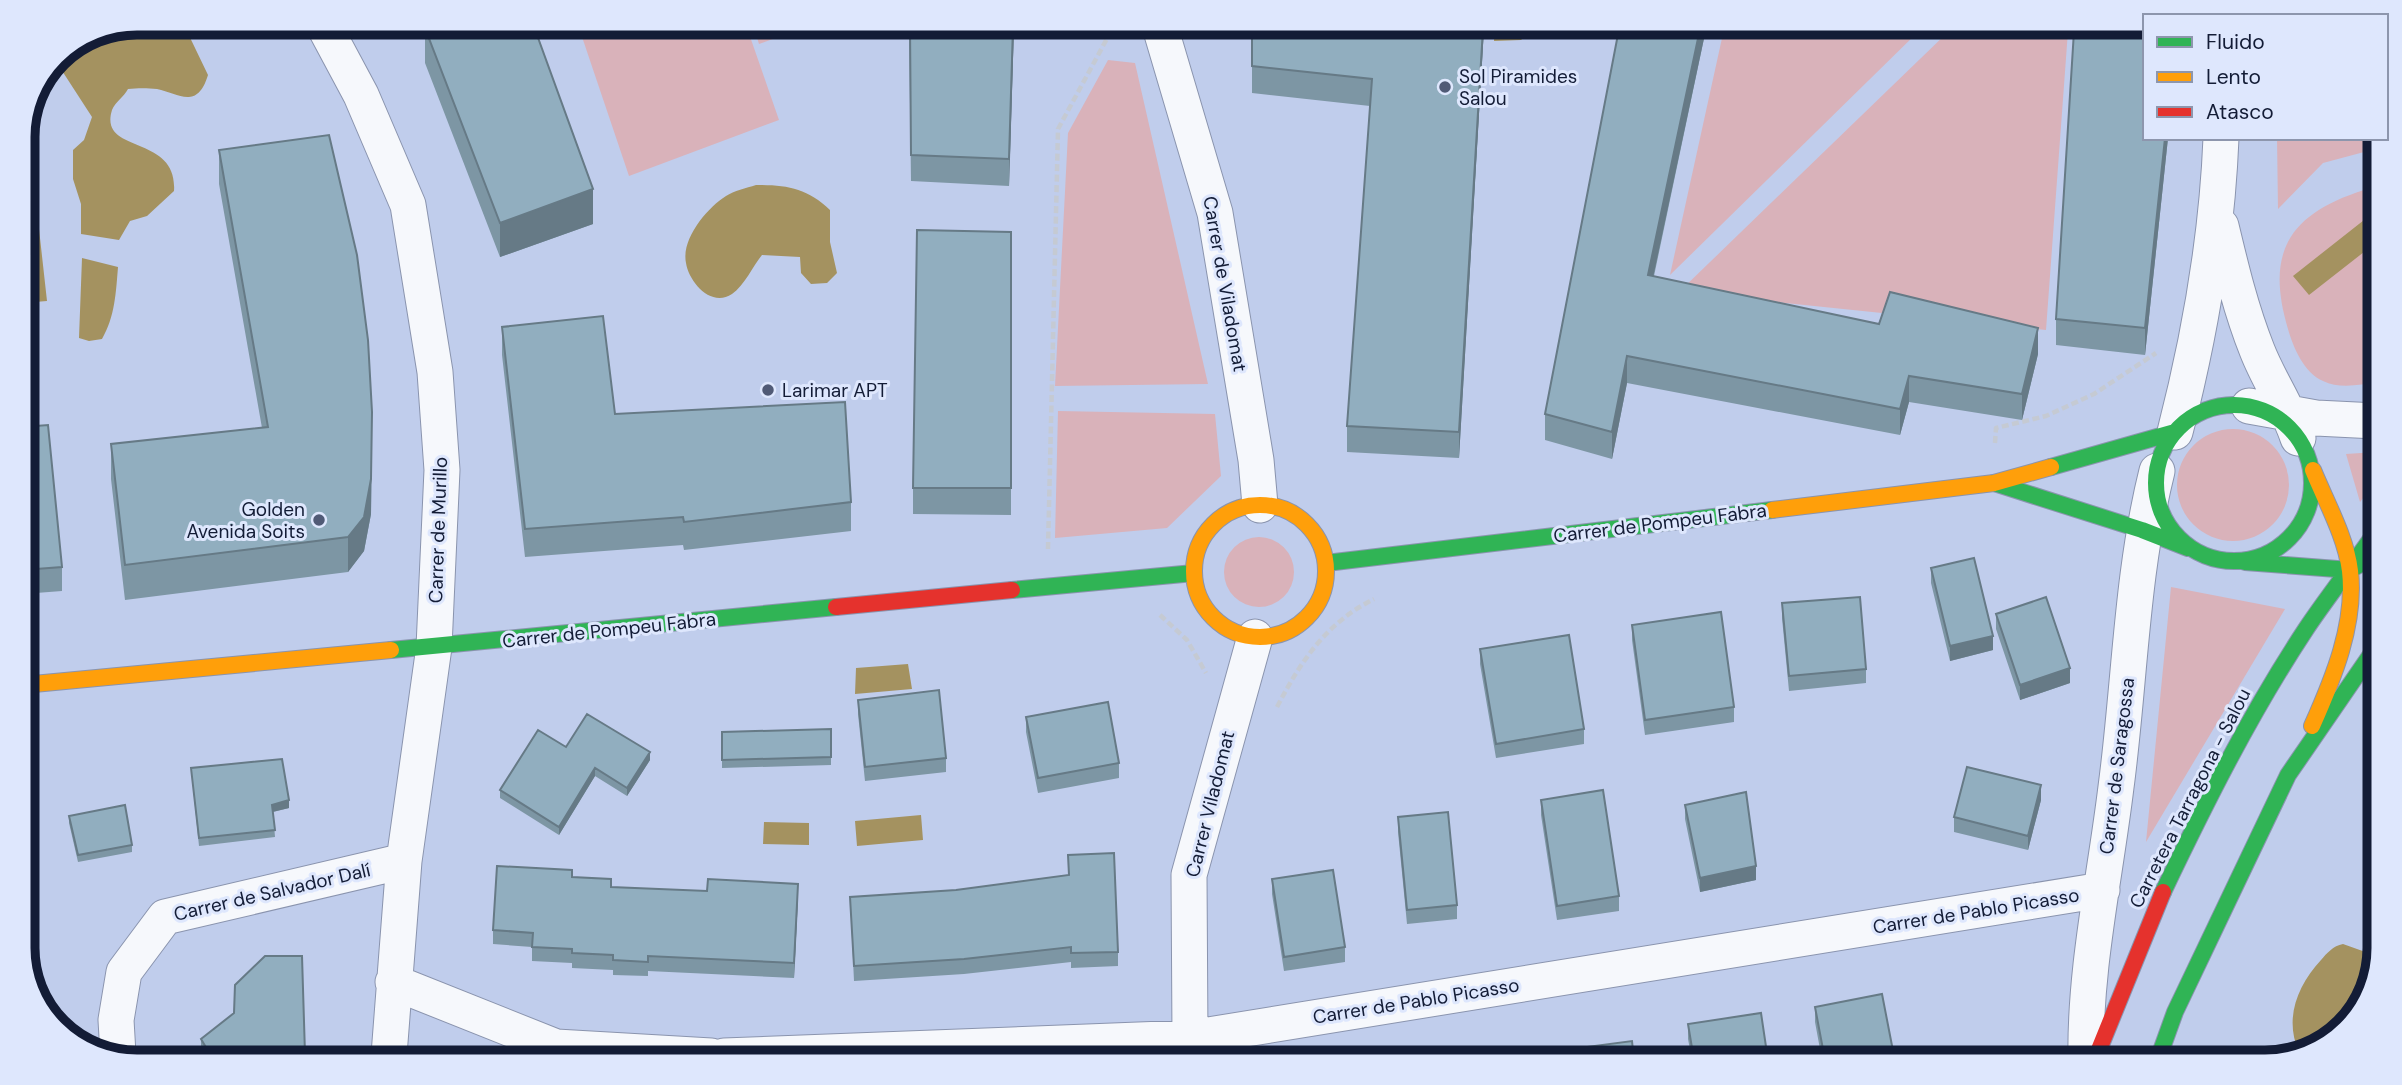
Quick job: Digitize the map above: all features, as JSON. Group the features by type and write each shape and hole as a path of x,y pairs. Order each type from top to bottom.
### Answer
{"street":[{"name":"Carrer de Murillo","path":"329,35 361,95 408,205 435,372 442,470 433,648 404,861 389,1050"},
{"name":"Carrer de Viladomat","path":"1162,35 1215,213 1256,460 1260,505"},
{"path":"2175,432 2194,353 2218,212 2221,140"},
{"path":"2161,1050 2175,1012 2325,697 2344,640 2350,570 2299,435 2258,352 2234,279 2218,212"},
{"path":"2233,561 2258,558 2280,546 2298,528 2309,506 2313,481 2299,435 2249,406 2228,404 2208,409 2190,418 2175,432 2164,449 2157,471 2157,495 2164,518 2177,537 2196,551 2214,559 2233,561 2350,570 2367,561"},
{"path":"2299,435 2316,418 2367,421"},
{"name":"Carrer de Pompeu Fabra","path":"1326,563 1994,483 2175,432"},
{"name":"Carrer de Saragossa","path":"2086,1050 2085,1020 2117,785 2142,530 2157,471"},
{"name":"Carrer de Pompeu Fabra","path":"1994,483 2142,530 2196,551"},
{"path":"1260,505 1279,508 1311,528 1326,563 1320,601 1308,617 1292,629 1274,636 1255,638 1231,631 1212,617 1196,589 1196,552 1206,533 1220,518 1239,508 1260,505"},
{"name":"Carretera Tarragona - Salou","path":"2099,1050 2169,875 2230,757 2298,640 2367,545"},
{"name":"Carrer de Pompeu Fabra","path":"35,684 433,648 1194,573"},
{"name":"Carrer Viladomat","path":"1191,1048 1189,875 1255,638"},
{"path":"2288,775 2367,660"},
{"name":"Carrer de Salvador Dalí","path":"118,1048 117,1020 124,972 165,917 404,861"},
{"name":"Carrer de Pablo Picasso","path":"1074,1050 1191,1048 2102,890"},
{"path":"393,982 556,1047 608,1050"}],"path":[{"path":"1054,587 1046,539 1058,129 1109,35"}],"shaded area":[{"path":"189,35 208,75 198,93 186,97 157,89 128,89 112,110 111,124 116,133 164,160 172,173 174,191 147,216 130,221 119,240 81,234 81,204 73,179 73,150 84,140 92,117 61,69 80,52 117,37"},
{"path":"581,35 749,35 779,120 629,176"},
{"path":"756,35 783,35 759,44"},
{"path":"1494,35 1526,35 1521,40 1494,41"},
{"path":"1723,35 1915,35 1670,275"},
{"path":"1945,35 2068,35 2046,330 1679,292"},
{"path":"1108,60 1135,63 1208,384 1055,386 1068,133"},
{"path":"2277,140 2367,140 2367,151 2323,163 2278,209"},
{"path":"756,185 805,192 830,210 830,242 837,273 827,283 811,284 801,273 800,257 762,255 732,294 716,298 696,285 686,263 687,244 691,234 711,208 726,196"},
{"path":"2367,190 2367,383 2350,386 2323,381 2310,372 2300,359 2288,329 2280,278 2282,258 2289,240 2301,224 2317,211"},
{"path":"35,193 47,301 35,302"},
{"path":"2367,218 2367,250 2309,295 2293,276"},
{"path":"82,258 118,267 112,313 102,339 89,341 79,338"},
{"path":"1058,411 1215,414 1221,476 1167,528 1055,538"},
{"path":"2233,429 2254,433 2273,445 2285,464 2289,485 2285,506 2273,525 2254,537 2233,541 2212,537 2193,525 2181,506 2177,485 2181,464 2193,445 2212,433"},
{"path":"2367,453 2367,493 2360,502 2346,454"},
{"path":"1259,537 1284,547 1294,572 1284,597 1259,607 1234,597 1224,572 1234,547"},
{"path":"2171,587 2285,609 2146,842"},
{"path":"908,664 912,689 855,694 856,668"},
{"path":"921,815 923,840 857,846 855,821"},
{"path":"764,822 809,823 809,845 763,844"},
{"path":"2343,944 2367,952 2359,987 2337,1020 2322,1033 2297,1045 2293,1027 2295,1003 2305,981 2333,948"}],"building":[{"path":"428,35 537,35 593,189 500,223"},
{"path":"910,35 1013,35 1009,159 911,155"},
{"path":"1252,35 1483,35 1459,432 1347,426 1372,79 1252,66"},
{"path":"1618,35 1699,35 1648,275 1879,324 1890,292 2038,328 2022,394 1909,376 1900,409 1627,356 1612,432 1545,414"},
{"path":"2074,35 2143,35 2143,140 2165,140 2145,328 2056,319"},
{"path":"329,135 357,255 368,340 372,412 371,479 364,517 348,537 125,565 111,444 268,427 219,150"},
{"path":"917,230 1011,232 1011,488 913,488"},
{"path":"603,316 615,414 845,402 851,502 684,522 683,517 525,529 502,327"},
{"path":"48,425 62,567 35,569 35,426"},
{"path":"1974,558 1993,636 1950,646 1931,568"},
{"path":"1860,597 1866,669 1789,676 1782,603"},
{"path":"2046,597 2070,668 2020,685 1996,614"},
{"path":"1721,612 1734,707 1645,720 1632,625"},
{"path":"1569,635 1584,729 1496,744 1480,649"},
{"path":"939,690 946,758 865,767 858,700"},
{"path":"1108,702 1119,763 1038,778 1026,717"},
{"path":"587,714 650,752 627,788 595,768 559,827 500,790 538,730 566,747"},
{"path":"831,729 831,757 722,760 722,732"},
{"path":"282,759 289,800 272,805 275,830 199,838 191,768"},
{"path":"1967,767 2041,785 2028,836 1954,817"},
{"path":"1603,790 1619,896 1557,906 1541,800"},
{"path":"1746,792 1756,866 1700,878 1685,805"},
{"path":"125,805 132,845 78,855 69,816"},
{"path":"1448,812 1457,905 1407,910 1398,817"},
{"path":"1114,853 1118,952 1071,953 1071,947 964,959 854,966 850,897 956,890 1069,875 1068,855"},
{"path":"497,866 572,870 572,877 611,879 611,887 707,891 708,879 798,884 794,963 648,956 648,962 613,960 613,955 532,947 533,933 493,930"},
{"path":"1333,870 1345,947 1284,957 1272,879"},
{"path":"265,956 302,956 305,1050 208,1050 201,1039 234,1013 235,985"},
{"path":"1882,994 1893,1050 1823,1050 1815,1007"},
{"path":"1761,1013 1767,1050 1692,1050 1688,1024"},
{"path":"1632,1041 1633,1050 1571,1050"}],"traffic: fast":[{"path":"2234,405 2264,411 2289,428 2306,453 2312,483 2306,513 2289,538 2264,555 2234,561 2204,555 2179,538 2162,513 2156,483 2162,453 2179,428 2204,411 2234,405"},
{"path":"2051,467 2175,432"},
{"path":"1994,483 2142,530 2188,548"},
{"path":"1326,563 1772,510"},
{"path":"2163,892 2213,791 2267,692 2306,629 2367,544"},
{"path":"2245,562 2350,570 2367,560"},
{"path":"1012,590 1194,573"},
{"path":"391,650 836,607"},
{"path":"2161,1050 2175,1012 2288,775 2367,660"}],"traffic: slow":[{"path":"1772,510 1994,483 2051,467"},
{"path":"2312,726 2341,651 2350,611 2351,591 2344,545 2313,470"},
{"path":"1260,505 1285,510 1307,524 1321,546 1326,571 1321,596 1307,618 1285,632 1260,637 1235,632 1213,618 1199,596 1194,571 1199,546 1213,524 1235,510 1260,505"},
{"path":"35,684 391,650"}],"traffic: jam":[{"path":"836,607 1012,590"},
{"path":"2099,1050 2163,892"}],"place":[{"name":"Sol Piramides Salou","path":"1445,87"},
{"name":"Larimar APT","path":"768,390"},
{"name":"Golden Avenida Soits","path":"319,520"}]}
